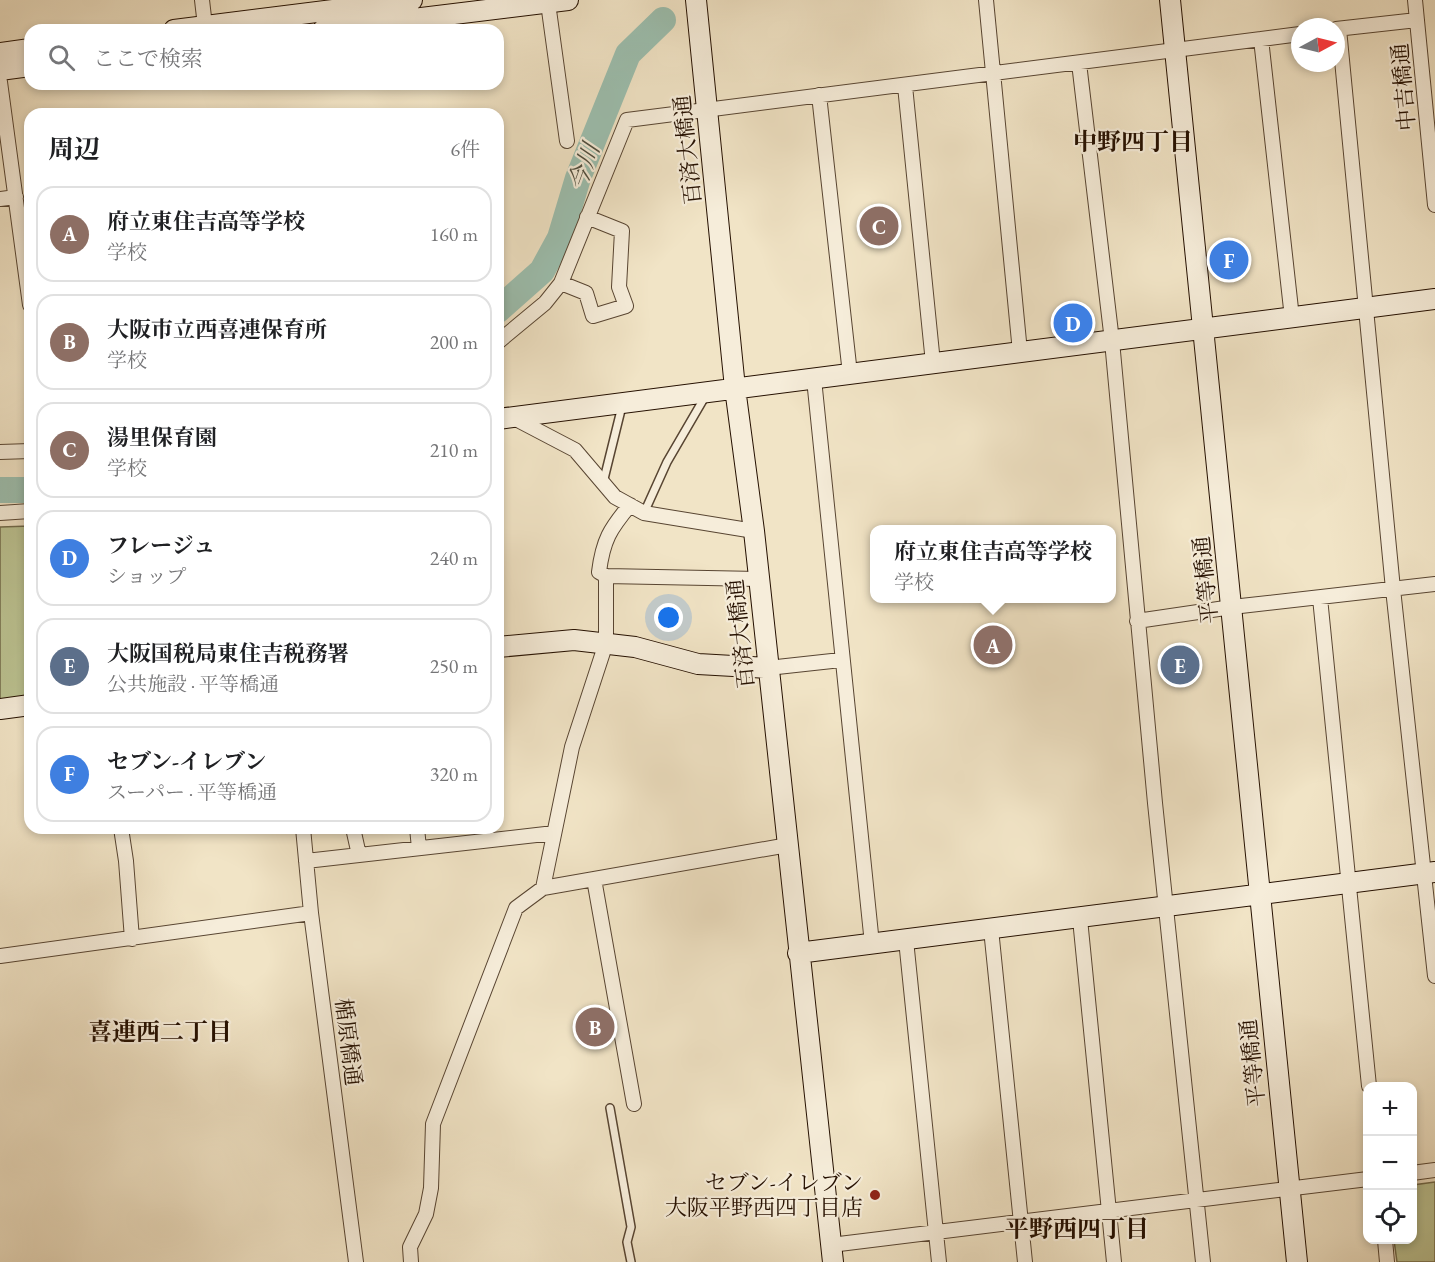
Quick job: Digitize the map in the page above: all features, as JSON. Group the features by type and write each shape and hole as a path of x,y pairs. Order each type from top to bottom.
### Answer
{"street":[{"path":"202,0 206,24"},
{"path":"225,24 410,5 548,3 568,0"},
{"name":"百済大橋通","path":"696,0 735,388 754,531 832,1253"},
{"path":"986,0 1020,352"},
{"name":"平等橋通","path":"1170,0 1232,607 1258,893 1297,1262"},
{"name":"中吉橋通","path":"1415,0 1435,206"},
{"path":"548,3 567,141"},
{"path":"344,24 410,5"},
{"path":"1345,28 1417,20"},
{"path":"504,337 545,303 561,283 627,120 1291,35"},
{"path":"1262,39 1292,318"},
{"path":"0,53 24,50"},
{"path":"1079,63 1112,341 1137,621 1203,1262"},
{"path":"0,70 24,67"},
{"path":"1341,72 1393,589 1429,873 1435,976"},
{"path":"0,82 24,259"},
{"path":"905,86 933,363"},
{"path":"819,95 850,374"},
{"path":"0,199 16,197"},
{"path":"561,283 586,293 592,316 626,306 619,287 622,231 587,217"},
{"path":"505,418 1435,299"},
{"path":"814,379 841,660 872,944"},
{"path":"505,418 575,450 615,497 644,513 754,531"},
{"path":"0,452 24,451"},
{"path":"630,505 610,529 602,546 599,572 606,576 758,579"},
{"path":"0,513 24,511"},
{"path":"543,888 572,747 606,643 606,576"},
{"path":"1137,621 1232,607 1435,584"},
{"path":"1320,598 1369,1082"},
{"path":"504,646 574,640 635,647 698,664 768,668 841,660"},
{"path":"0,709 24,706"},
{"path":"306,861 419,848 477,835 554,833"},
{"path":"121,834 126,861 132,939"},
{"name":"楯原橋通","path":"304,834 311,913 356,1262"},
{"path":"354,834 359,855"},
{"path":"418,834 419,848"},
{"path":"411,1262 410,1247 426,1214 431,1188 433,1124 516,908 543,888 788,845"},
{"path":"798,953 1429,873"},
{"path":"594,879 634,1104"},
{"path":"0,956 311,913"},
{"path":"1080,919 1114,1262"},
{"path":"991,929 1025,1262"},
{"path":"906,940 939,1262"},
{"path":"1417,1172 1435,1170"},
{"path":"832,1253 936,1233 1363,1180"},
{"path":"1385,1244 1387,1262"}],"lane":[{"path":"644,513 667,462 708,393"},
{"path":"603,483 622,404"},
{"path":"610,1108 631,1227 627,1242 630,1262"}],"green space":[{"path":"24,526 24,696 0,700 0,527"},
{"path":"1435,1182 1435,1262 1397,1262 1395,1244 1417,1244 1417,1184"}],"waterway":[{"name":"今川","path":"504,305 542,271 560,238 578,178 628,54 663,20"},
{"name":"今川","path":"0,490 24,490"}],"place":[{"name":"湯里保育園","path":"879,226"},
{"name":"セブン-イレブン","path":"1229,260"},
{"name":"フレージュ","path":"1073,323"},
{"name":"府立東住吉高等学校","path":"993,645"},
{"name":"大阪国税局東住吉税務署","path":"1180,665"},
{"name":"大阪市立西喜連保育所","path":"595,1027"},
{"name":"セブン-イレブン 大阪平野西四丁目店","path":"875,1195"}],"district":[{"name":"中野四丁目","path":"1133,142"},
{"name":"喜連西二丁目","path":"160,1032"},
{"name":"平野西四丁目","path":"1077,1229"}]}
